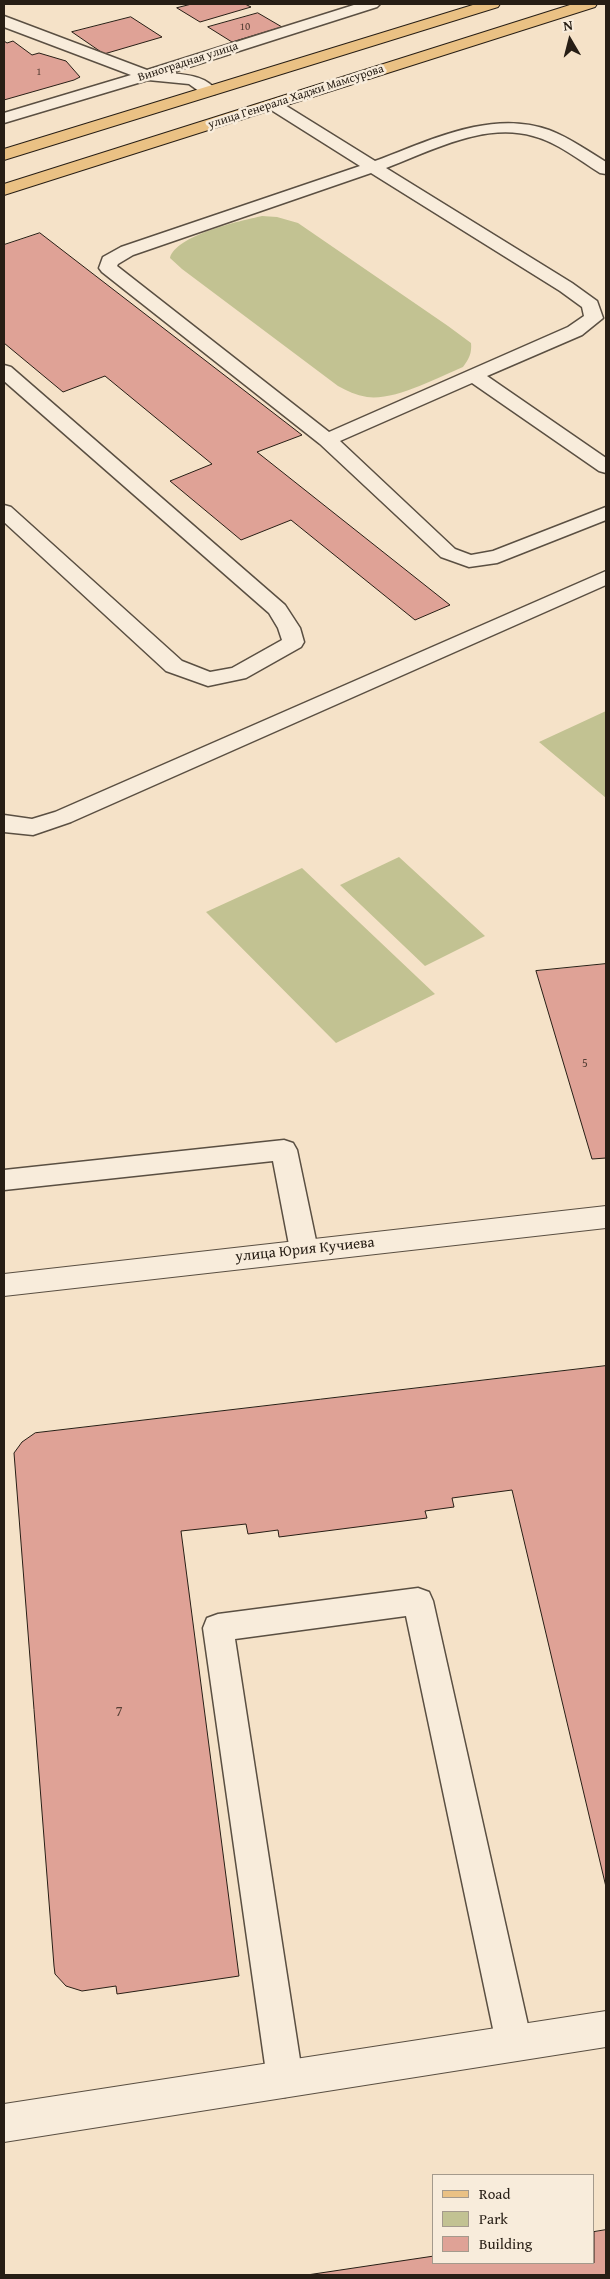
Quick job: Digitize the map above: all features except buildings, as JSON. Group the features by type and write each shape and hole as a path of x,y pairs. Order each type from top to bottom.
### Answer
{"main road":[{"name":"улица Генерала Хаджи Мамсурова","path":"4,155 492,4"},
{"name":"улица Генерала Хаджи Мамсурова","path":"4,190 589,4"},
{"path":"395,34 430,55"}],"street":[{"name":"улица Юрия Кучиева","path":"4,1285 606,1217"},
{"path":"4,2123 606,2029"}],"lane":[{"path":"325,4 341,13"},
{"name":"Виноградная улица","path":"4,118 372,4"},
{"path":"4,21 34,34 147,75 193,80 209,91"},
{"path":"274,105 566,287 591,305 594,318 575,331 327,440"},
{"path":"606,169 536,131 495,127 468,134 127,251 109,261 108,268 327,440 448,553 469,561 497,558 606,513"},
{"path":"4,371 278,609 289,628 293,642 238,673 208,679 174,666 4,511"},
{"path":"473,375 606,467"},
{"path":"4,823 7,825 33,827 63,818 606,577"},
{"path":"4,1180 284,1150 304,1250"},
{"path":"285,2079 218,1628 418,1600 514,2043"}],"green space":[{"path":"262,216 277,217 298,223 471,343 470,356 463,367 415,388 390,396 367,397 352,393 338,386 170,258 175,250 184,242 196,236 225,225"},
{"path":"606,711 606,798 539,742"},
{"path":"399,857 485,936 425,966 340,885"},
{"path":"302,868 435,994 336,1043 206,912"}]}
